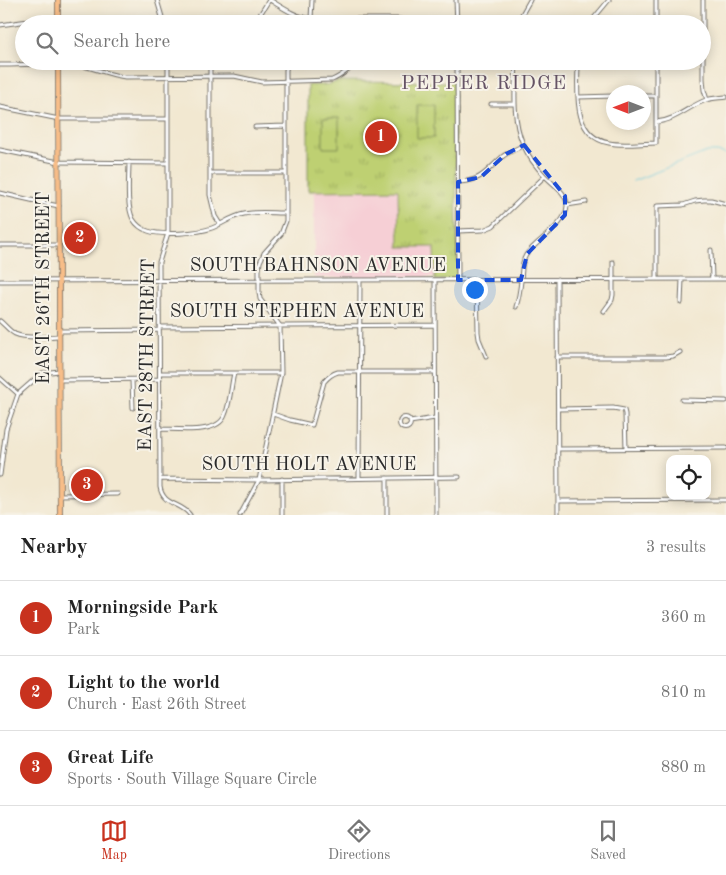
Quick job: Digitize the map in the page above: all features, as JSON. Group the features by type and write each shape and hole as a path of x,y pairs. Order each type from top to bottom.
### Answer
{"main road":[{"path":"58,0 58,15"},
{"name":"EAST 26TH STREET","path":"58,70 60,515"}],"street":[{"path":"157,0 161,15"},
{"path":"260,15 270,0 296,15"},
{"path":"311,15 312,0"},
{"path":"456,0 457,15"},
{"path":"522,15 530,0"},
{"path":"596,15 609,0"},
{"path":"656,0 656,15"},
{"path":"703,0 703,15"},
{"path":"0,25 15,23"},
{"path":"0,65 15,64"},
{"path":"94,70 125,77 234,76 262,82 332,80 340,77 348,70"},
{"name":"EAST 28TH STREET","path":"168,70 168,233 159,262 160,480 161,494 190,515"},
{"path":"209,70 210,195 215,216 220,224"},
{"path":"240,515 259,480 281,373 280,326 260,299 258,292 258,270 262,258 283,229 286,221 286,70"},
{"path":"457,70 458,280"},
{"path":"516,70 515,104 518,128 524,145 533,162 562,192 567,204 565,215 527,254 522,266 519,298 516,307"},
{"path":"578,70 579,115 586,130 600,140 617,144 656,143 656,70"},
{"path":"702,70 702,79 707,100"},
{"path":"578,97 606,96"},
{"path":"651,96 656,96"},
{"path":"656,122 662,122 675,117 707,100 726,97"},
{"path":"491,104 515,104"},
{"path":"0,107 58,119 168,119"},
{"path":"255,127 286,126"},
{"path":"458,182 470,181 481,176 488,172 506,154 524,145"},
{"path":"0,150 59,162 168,163"},
{"path":"129,162 129,205 133,218 139,226 147,230 168,233 195,232 212,228 244,214 286,213"},
{"path":"210,173 286,173"},
{"path":"458,231 483,230 493,226 545,176"},
{"path":"0,193 59,206"},
{"path":"657,279 657,206 683,205 704,200 726,204"},
{"path":"567,204 586,202"},
{"path":"0,245 59,245"},
{"path":"712,250 712,279"},
{"path":"604,311 612,300 614,289 613,262"},
{"path":"557,279 558,515"},
{"path":"681,303 682,279"},
{"name":"SOUTH BAHNSON AVENUE","path":"0,281 726,279"},
{"path":"359,478 360,280"},
{"path":"435,280 436,515"},
{"path":"477,280 478,332 479,340 486,356"},
{"name":"SOUTH STEPHEN AVENUE","path":"0,321 17,335 26,336 159,329 435,325"},
{"path":"557,357 666,357 680,352"},
{"path":"0,475 6,428 18,394 42,373 60,371"},
{"path":"273,414 312,425 324,382 333,373 435,372"},
{"path":"160,373 281,373"},
{"path":"160,429 203,429 222,422 226,415 234,373"},
{"path":"0,378 18,394"},
{"path":"60,380 160,379"},
{"path":"132,380 133,408"},
{"path":"682,400 726,401"},
{"path":"558,408 613,408 624,410 626,449"},
{"path":"410,422 435,418"},
{"path":"0,427 6,428"},
{"path":"558,449 726,448"},
{"name":"SOUTH HOLT AVENUE","path":"160,480 459,477"},
{"path":"387,478 387,515"},
{"path":"282,479 282,515"},
{"path":"60,495 118,494"},
{"path":"558,501 726,500"}],"highlighted area":[{"path":"524,145 565,196 565,215 527,254 521,280 458,280 458,182 481,177 506,154"}],"shaded area":[{"path":"398,190 399,247 435,247 435,277 314,278 314,191"}],"green space":[{"path":"338,81 454,82 458,280 435,280 434,247 399,247 398,190 308,191 308,85 327,84"},
{"path":"417,105 434,105 434,138 417,138"},
{"path":"323,118 339,118 339,148 323,148"}],"waterway":[{"path":"633,181 707,152 726,154"}],"place":[{"name":"Morningside Park","path":"381,137"},
{"name":"Light to the world","path":"80,238"},
{"name":"Great Life","path":"87,485"}],"district":[{"name":"PEPPER RIDGE","path":"484,84"}]}
